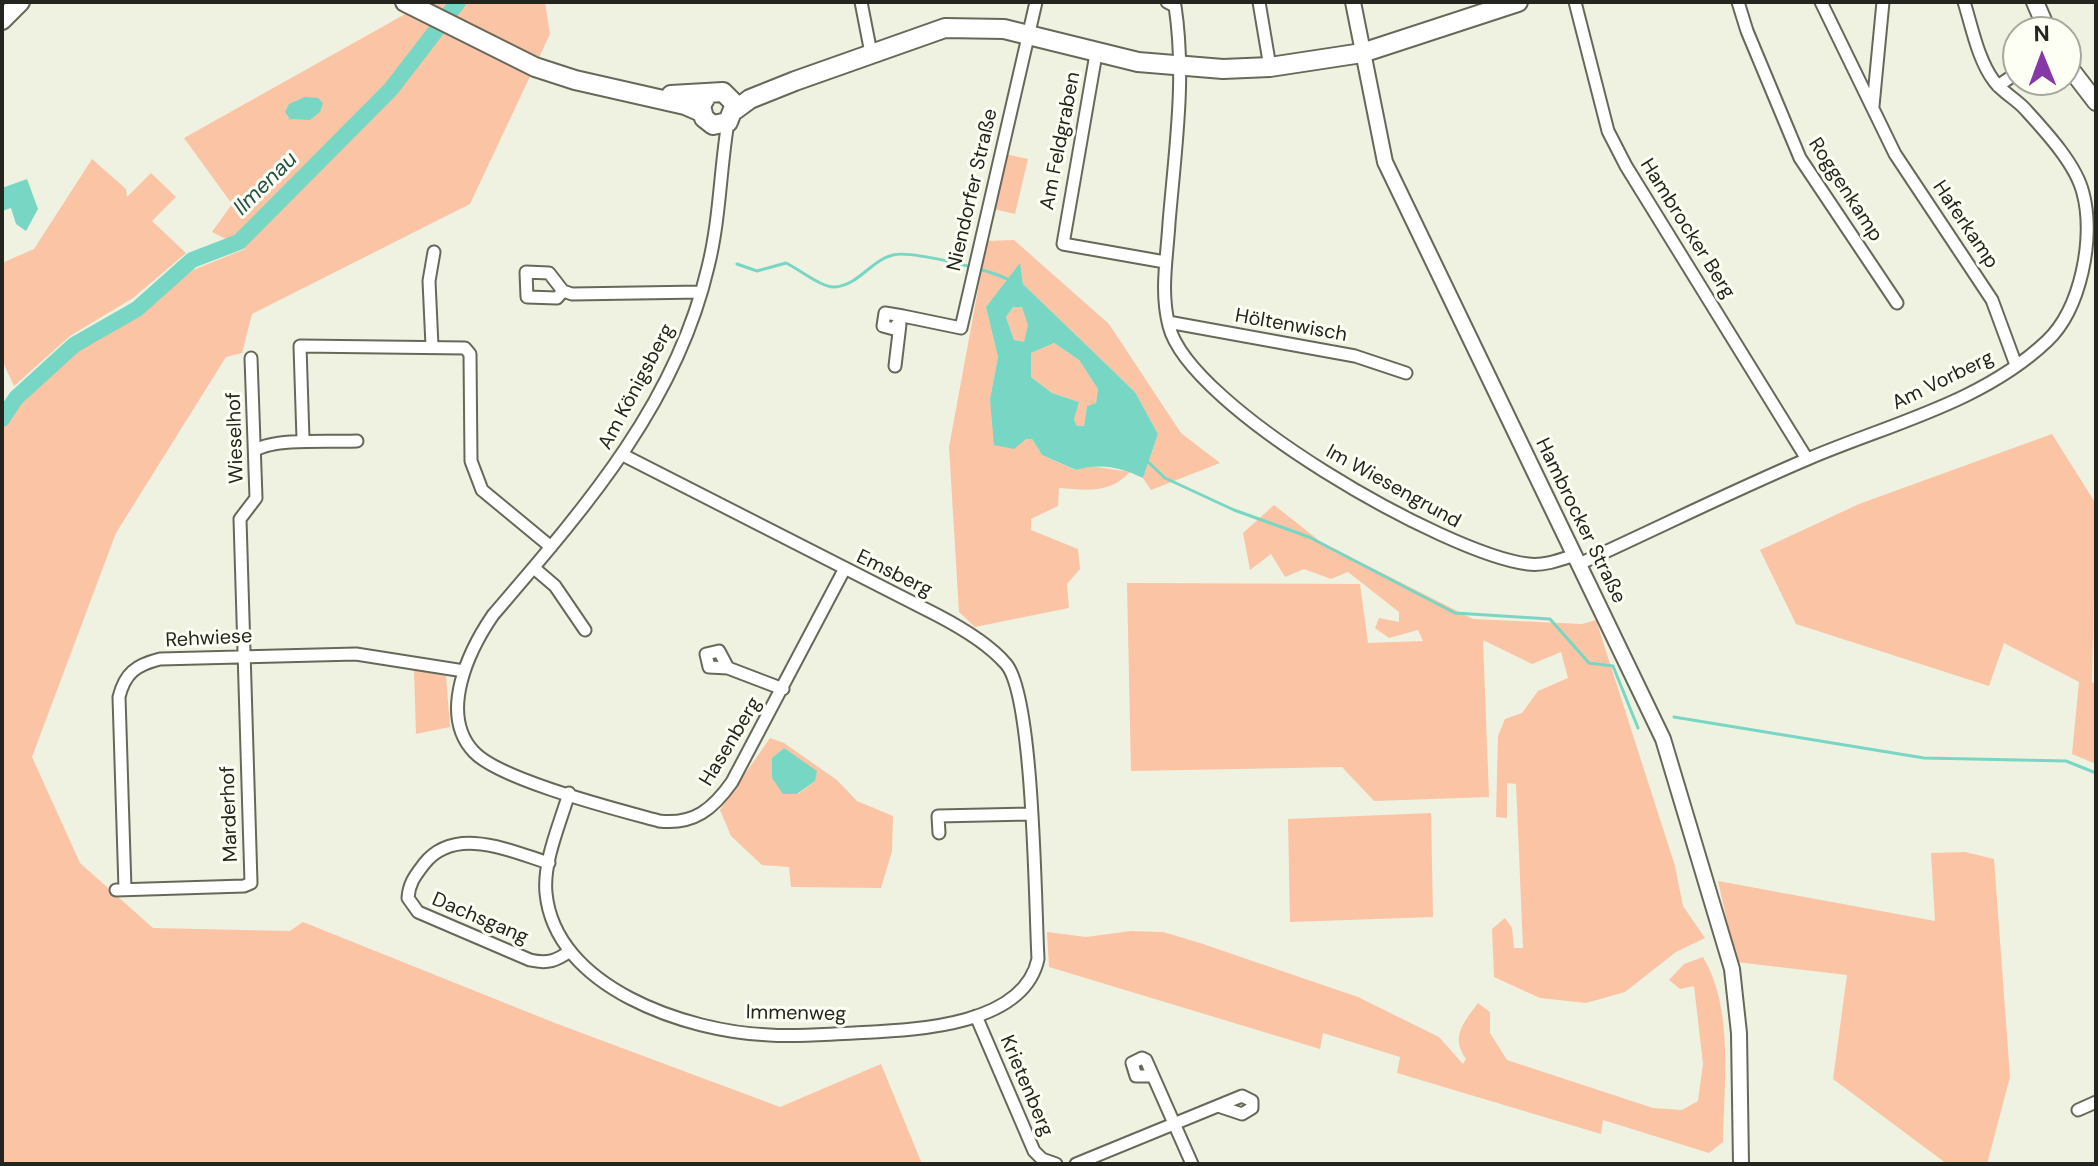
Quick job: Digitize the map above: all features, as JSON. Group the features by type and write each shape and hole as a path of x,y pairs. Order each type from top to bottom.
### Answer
{"main road":[{"path":"2,20 20,2"},
{"path":"405,2 487,45 575,80 719,110 926,32 964,26 1004,29 1096,54 1181,67 1270,67 1362,53 1518,2"},
{"path":"2082,84 2096,102"}],"street":[{"path":"861,2 871,53"},
{"name":"Niendorfer Straße","path":"895,366 901,320 961,328 1036,2"},
{"name":"Im Wiesengrund","path":"1167,2 1175,6 1181,67 1163,294 1174,346 1189,364 1265,431 1341,484 1469,548 1528,564 1577,560"},
{"path":"1259,2 1270,67"},
{"name":"Hambrocker Straße","path":"1353,2 1385,162 1663,739 1726,941 1737,1000 1741,1164"},
{"name":"Hambrocker Berg","path":"1575,2 1608,131 1807,459"},
{"name":"Roggenkamp","path":"1738,2 1800,158 1897,303"},
{"name":"Haferkamp","path":"1821,2 1895,154 1992,300 2016,365"},
{"name":"Haferkamp","path":"1874,110 1872,97 1883,2"},
{"name":"Am Vorberg","path":"1577,560 1807,459 1966,395 2016,365 2048,340 2072,303 2079,282 2086,213 2083,192 2074,171 2025,109 1998,86 1977,45 1964,2"},
{"name":"Am Feldgraben","path":"1096,54 1063,244 1165,262"},
{"path":"1998,86 2002,83"},
{"name":"Am Königsberg","path":"569,793 521,777 475,754 459,716 464,671 488,622 623,455 675,364 701,292 718,214 722,162 719,110"},
{"path":"432,346 429,281 434,252"},
{"name":"Am Königsberg","path":"563,291 701,292"},
{"name":"Höltenwisch","path":"1168,322 1355,356 1406,373"},
{"path":"303,439 300,346 458,345 470,354 471,461 482,490 551,547"},
{"name":"Wieselhof","path":"241,655 240,519 256,498 251,358"},
{"path":"256,450 263,446 292,445 303,439 314,443 357,441"},
{"name":"Emsberg","path":"623,455 953,624 1007,665 1022,698 1038,959"},
{"path":"534,568 555,586 585,630"},
{"name":"Hasenberg","path":"569,793 674,823 696,818 712,807 732,782 844,570"},
{"name":"Rehwiese","path":"120,890 119,697 124,680 138,665 160,659 356,654 464,671"},
{"name":"Marderhof","path":"120,890 244,886 251,883 241,655"},
{"name":"Hasenberg","path":"728,668 783,689"},
{"name":"Immenweg","path":"569,793 549,863 546,892 550,912 570,951 607,986 641,1003 730,1030 792,1035 919,1030 976,1016 1011,997 1029,982 1038,959"},
{"path":"939,833 938,816 1030,814"},
{"name":"Dachsgang","path":"549,863 480,843 460,843 428,859 411,881 408,898 418,912 530,960 545,964 556,961 570,951"},
{"name":"Krietenberg","path":"976,1016 1034,1151 1054,1164"},
{"path":"1153,1076 1192,1164"},
{"path":"2078,1110 2096,1102"},
{"path":"1076,1164 1218,1106"}],"shaded area":[{"path":"417,2 545,2 550,34 470,204 252,314 242,353 226,357 116,533 32,757 80,863 153,928 290,931 303,922 555,1023 780,1107 881,1064 922,1164 2,1164 2,429 19,403 75,353 138,316 193,270 245,249 212,232 232,204 184,138 416,8"},
{"path":"1005,154 1028,159 1015,214 993,209"},
{"path":"92,159 126,189 127,197 151,173 176,197 152,221 186,253 133,298 70,336 14,386 2,360 2,263 34,249"},
{"path":"1014,240 1109,324 1181,433 1220,463 1151,490 1143,478 1158,434 1135,392 1023,284 1020,265 986,307 998,357 990,399 1026,439 1032,439 1042,455 1075,470 1091,466 1130,472 1106,487 1088,490 1059,488 1058,506 1031,519 1031,530 1078,549 1080,569 1067,584 1069,608 975,627 959,612 949,447 987,241"},
{"path":"1013,307 1022,307 1029,325 1024,343 1014,340 1006,317"},
{"path":"1054,343 1079,360 1098,389 1096,404 1087,406 1084,426 1077,426 1074,418 1079,402 1052,393 1031,377 1031,353"},
{"path":"2052,434 2096,504 2092,682 2096,684 2096,764 2072,754 2079,682 2004,643 1989,686 1796,624 1760,550 1859,504"},
{"path":"1274,505 1321,542 1473,619 1582,624 1596,620 1675,866 1683,906 1705,938 1676,952 1625,992 1586,1003 1540,998 1494,977 1492,929 1505,918 1512,928 1514,948 1523,948 1516,784 1507,783 1507,818 1496,817 1498,736 1505,719 1522,713 1538,691 1568,678 1561,652 1532,664 1483,640 1489,797 1374,801 1342,767 1131,771 1127,583 1360,584 1368,643 1423,641 1418,630 1389,638 1375,628 1379,618 1399,622 1399,612 1348,572 1331,579 1304,569 1285,577 1271,554 1250,570 1243,533"},
{"path":"414,670 446,676 450,727 416,734"},
{"path":"770,738 784,743 837,780 857,801 893,816 892,851 881,888 791,887 789,867 762,865 731,836 720,810","holes":["784,748 815,781 798,794 784,794 773,778 772,758"]},
{"path":"1431,813 1433,917 1290,922 1288,819"},
{"path":"1965,852 1994,859 2010,1077 1987,1164 1947,1164 1833,1079 1847,975 1736,962 1718,881 1935,921 1931,853"},
{"path":"1131,931 1163,932 1358,997 1439,1037 1463,1064 1466,1059 1459,1037 1464,1023 1478,1003 1490,1012 1490,1033 1507,1060 1653,1108 1682,1110 1698,1101 1703,1064 1694,986 1680,989 1669,980 1684,964 1703,957 1713,977 1723,1023 1723,1142 1709,1153 1603,1120 1601,1134 1397,1073 1400,1057 1323,1033 1320,1049 1049,967 1047,932 1086,937"}],"water":[{"path":"305,97 318,98 323,103 320,112 310,120 290,119 285,112 289,104"},
{"path":"27,179 38,209 26,231 16,224 11,208 2,211 2,188"},
{"path":"1020,263 1023,284 1135,392 1158,434 1143,478 1110,467 1076,470 1042,455 1032,439 1026,439 1014,449 994,445 990,399 998,357 986,307","holes":["1013,307 1022,307 1028,325 1024,342 1014,340 1006,317","1054,343 1079,360 1098,389 1096,403 1087,406 1084,426 1077,426 1074,419 1079,402 1052,393 1031,377 1031,353"]},
{"path":"784,748 817,771 815,781 797,794 783,794 772,778 772,758"}],"waterway":[{"name":"Ilmenau","path":"2,419 16,398 74,345 137,309 192,260 239,242 391,89 458,2"},
{"path":"737,264 757,271 786,263 817,281 835,287 851,282 885,258 902,254 950,262 1007,279"},
{"path":"1146,460 1165,478 1234,510 1309,537 1455,613 1550,619 1589,663 1613,666 1638,728"},
{"path":"1674,717 1924,758 2066,761 2096,773"}]}
